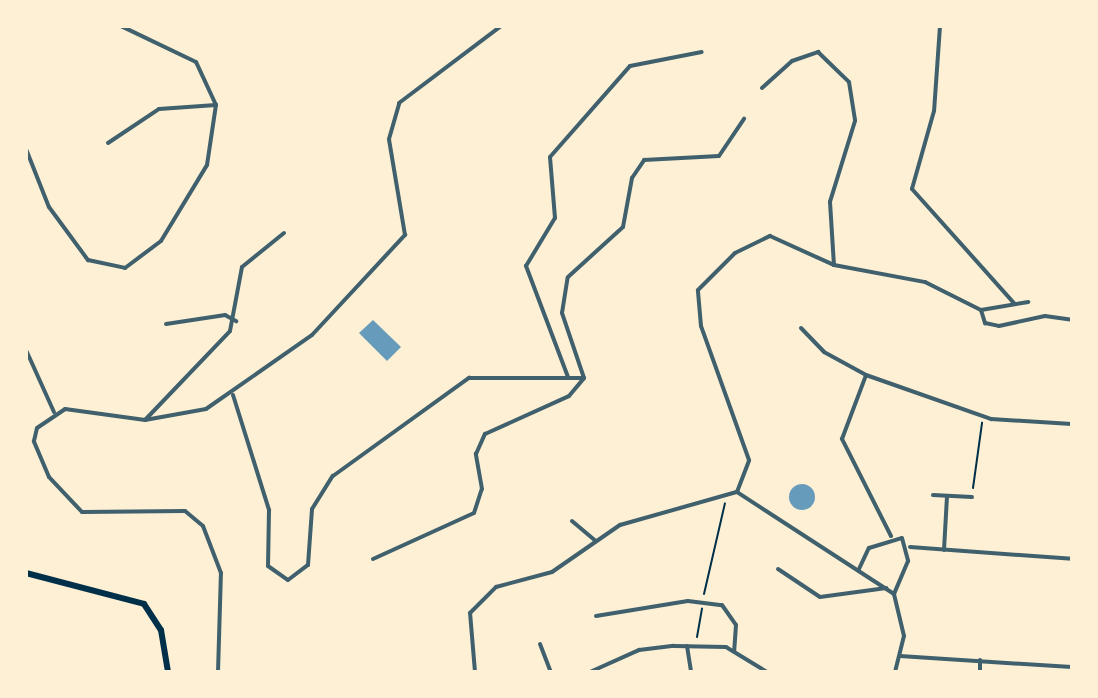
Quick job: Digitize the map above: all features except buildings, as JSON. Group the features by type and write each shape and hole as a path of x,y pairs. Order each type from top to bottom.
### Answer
{"main road":[{"path":"26,573 144,604 161,630 168,672"}],"street":[{"path":"26,149 66,236 103,269 125,268 161,241 207,165 216,105 196,62 121,26"},
{"path":"54,412 145,420 194,412 233,395 312,335 399,248 407,215 389,139 399,103 501,26"},
{"path":"940,26 934,111 912,189 1015,304"},
{"path":"568,377 526,266 555,218 550,157 630,66 702,52"},
{"path":"762,88 787,64 818,52 849,82 855,121 830,202 834,265"},
{"path":"108,143 159,109 216,105"},
{"path":"584,378 562,313 568,277 623,227 632,178 644,160 719,156 744,119"},
{"path":"145,420 236,321 242,267 284,233"},
{"path":"737,492 749,460 701,326 698,290 718,266 763,237 834,265 925,282 981,310 1028,302"},
{"path":"981,310 982,320 999,326 1045,316 1072,320"},
{"path":"166,324 225,315 236,321"},
{"path":"801,328 824,352 866,375 983,417 1072,424"},
{"path":"26,350 54,412"},
{"path":"233,395 269,510 268,566 288,580 304,573 312,509 341,468 476,375 584,378"},
{"path":"866,375 842,439 891,536 910,547 1072,559"},
{"path":"373,559 474,513 482,489 476,454 485,434 569,396 584,378"},
{"path":"54,412 34,441 69,504 102,515 185,511 203,526 221,573 218,672"},
{"path":"475,672 470,613 496,587 552,572 596,541 641,517 737,492 824,555 859,569 894,594 903,615 900,656 895,672"},
{"path":"933,495 972,497"},
{"path":"944,550 947,496"},
{"path":"572,521 596,541"},
{"path":"859,569 869,548 891,536"},
{"path":"894,594 910,547"},
{"path":"778,569 820,597 888,588"},
{"path":"596,616 703,602 732,612 734,651"},
{"path":"540,644 551,672"},
{"path":"687,646 691,672"},
{"path":"590,672 639,650 695,646 734,651 767,672"},
{"path":"900,656 980,660 1055,669 1072,667"},
{"path":"980,660 980,672"}],"path":[{"path":"972,497 983,417"},
{"path":"695,646 726,494"}],"water":[{"path":"373,320 401,347 387,361 359,333"},
{"path":"802,484 811,488 815,497 811,506 802,510 793,506 789,497 793,488"}]}
